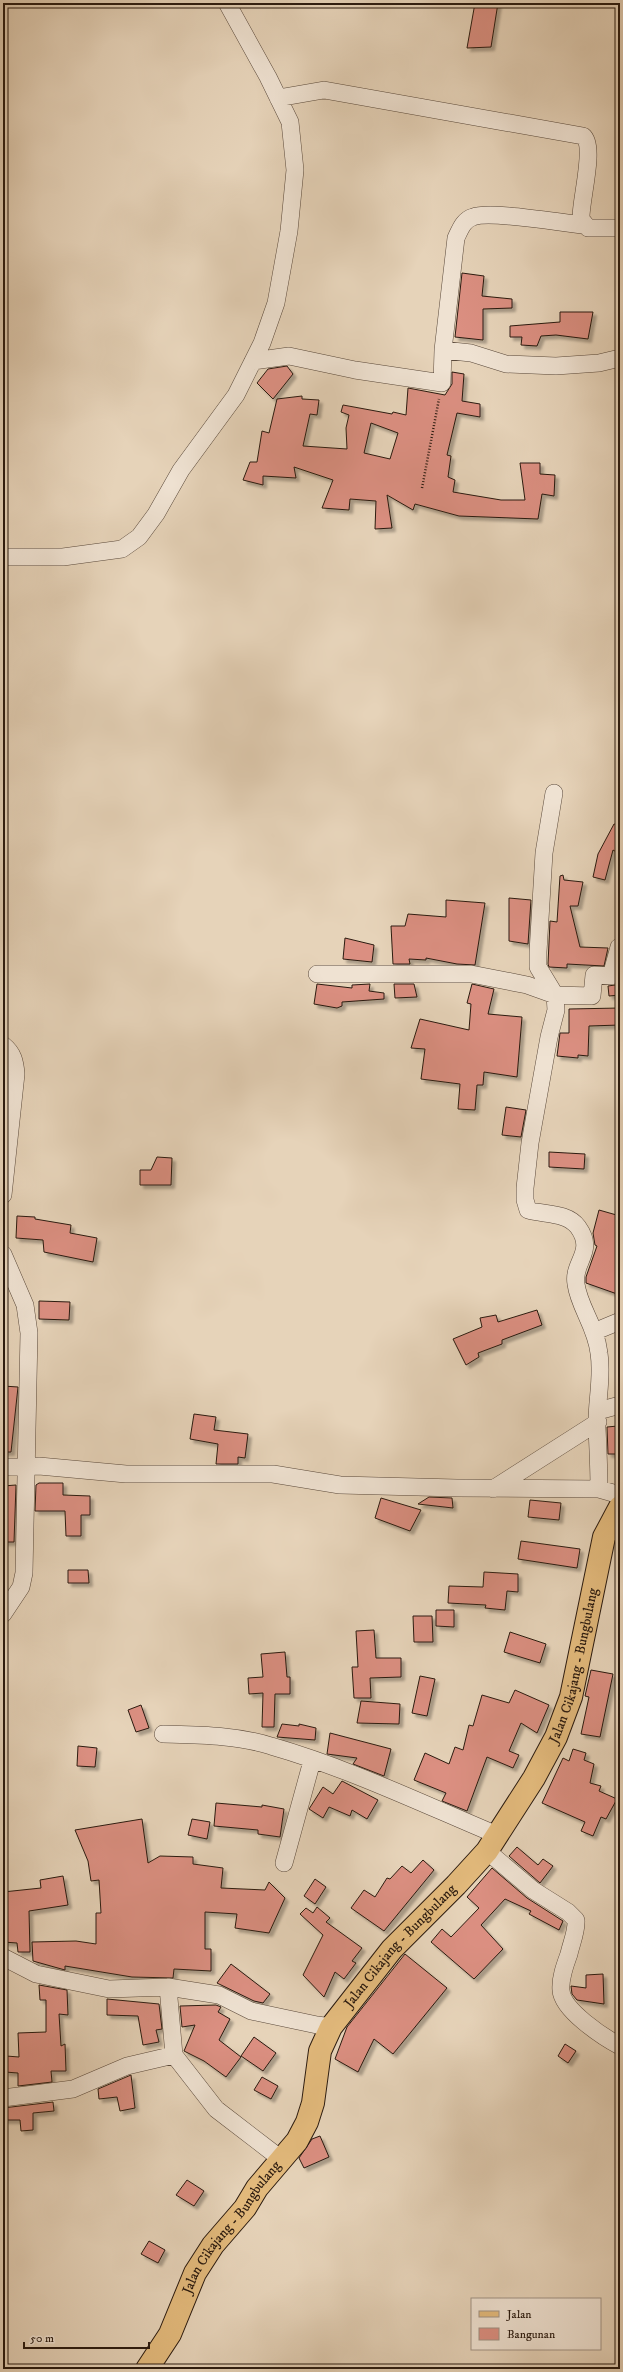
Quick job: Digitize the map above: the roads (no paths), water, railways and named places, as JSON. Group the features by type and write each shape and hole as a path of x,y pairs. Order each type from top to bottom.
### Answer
{"main road":[{"name":"Jalan Cikajang - Bungbulang","path":"147,2369 170,2334 195,2273 213,2245 297,2141 307,2122 313,2103 320,2051 332,2027 392,1949 456,1885 492,1843 534,1778 556,1737 571,1697 604,1537 620,1507"}],"street":[{"path":"3,557 63,557 122,549 139,537 156,514 181,470 236,395 262,343 276,303 288,231 295,170 290,122 227,3"},
{"path":"278,98 324,90 582,136 586,140 588,165 581,212 584,225"},
{"path":"254,361 289,356 324,364 429,383 442,383 443,350 456,238 465,223 474,216 500,216 584,225 596,230 620,228"},
{"path":"443,350 470,353 506,364 556,366 599,363 620,358"},
{"path":"554,793 544,853 538,967 555,995 556,1010 548,1037 530,1143 525,1200 528,1210 571,1220 583,1234 586,1245 583,1258 575,1275 576,1285 596,1331 600,1354 598,1417 599,1489"},
{"path":"317,974 471,974 527,985 555,995 592,996 594,975 611,976 619,947"},
{"path":"3,1045 10,1051 16,1074 3,1195"},
{"path":"3,1254 25,1305 28,1319 24,1573 22,1587 3,1614"},
{"path":"596,1331 620,1321"},
{"path":"493,1489 598,1417 620,1405"},
{"path":"3,1467 25,1466 126,1474 273,1474 340,1485 493,1489 599,1489 620,1495"},
{"path":"163,1734 252,1742 271,1746 312,1761 492,1843 533,1890 568,1912 576,1920 562,1978 561,1991 563,1999 569,2009 608,2040 620,2046"},
{"path":"284,1863 312,1761"},
{"path":"3,1957 36,1974 109,1989 168,1987 219,1995 251,2010 317,2026 332,2027"},
{"path":"168,1987 174,2054 216,2109 281,2159"},
{"path":"3,2098 73,2089 127,2066 174,2054"}]}
